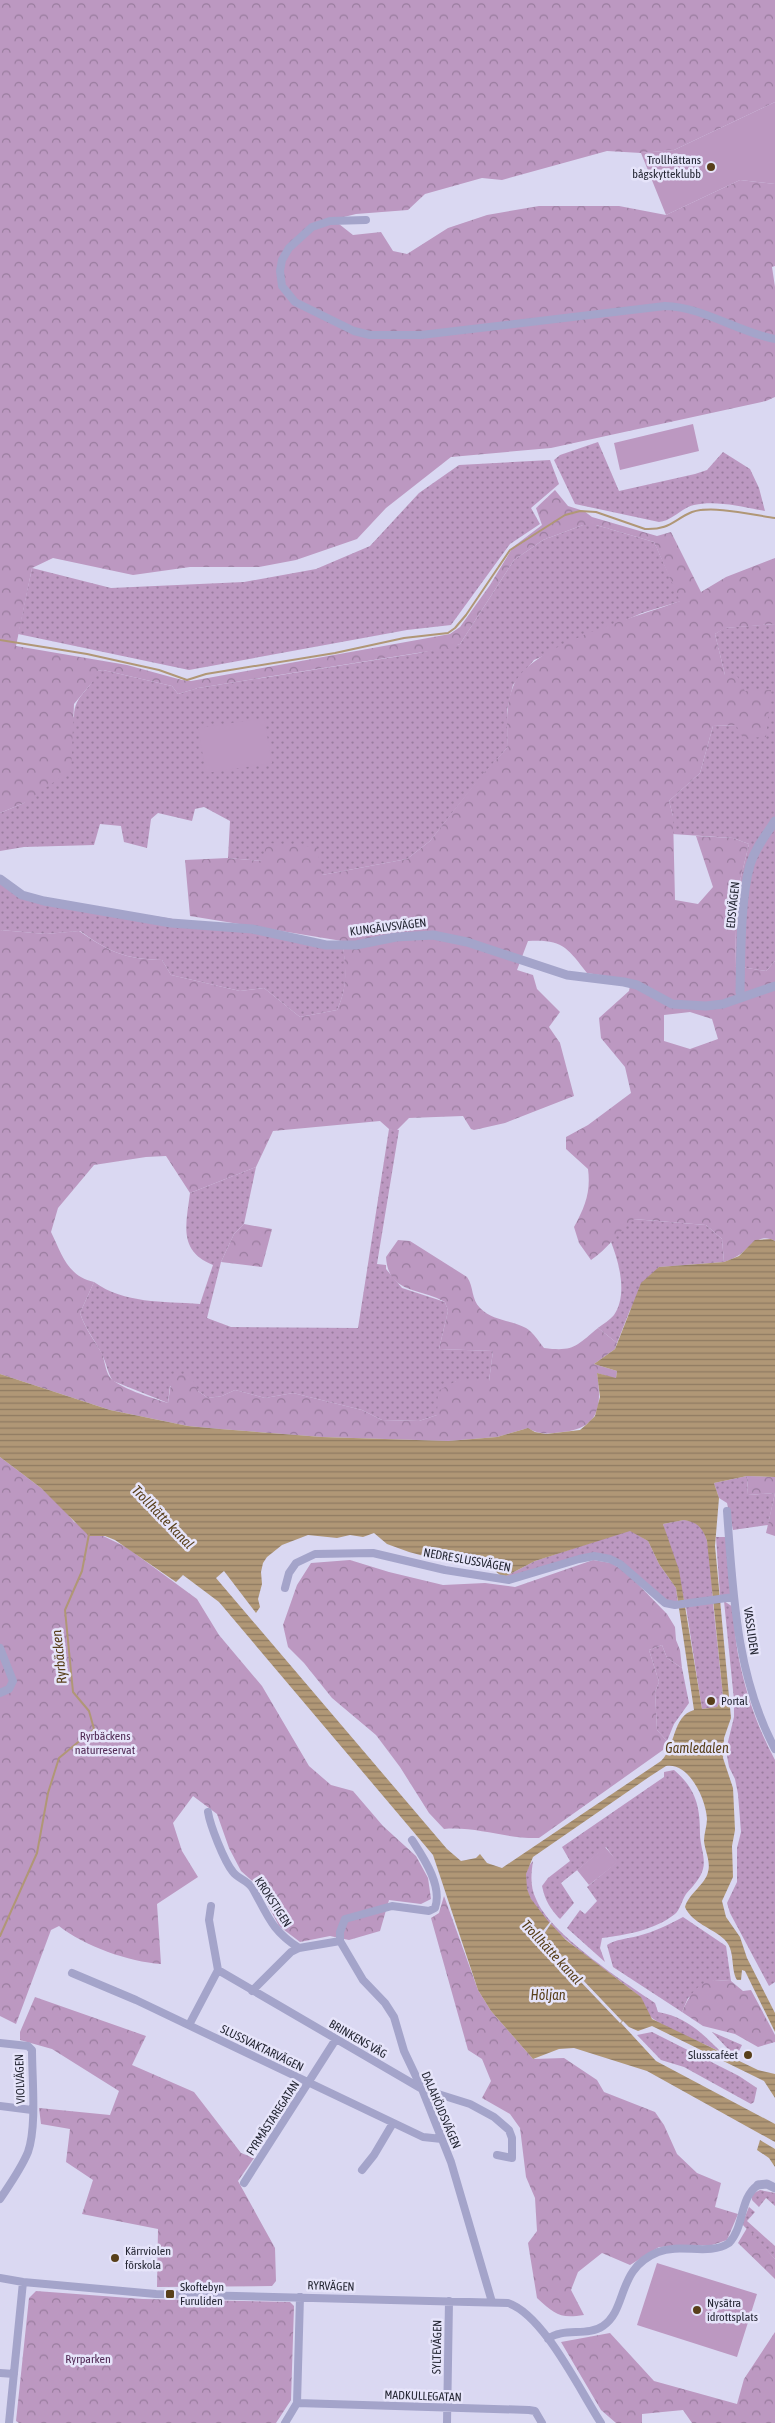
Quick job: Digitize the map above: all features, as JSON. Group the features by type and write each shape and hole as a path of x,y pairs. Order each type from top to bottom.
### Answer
{"street":[{"path":"366,220 330,221 312,227 289,248 282,260 280,271 282,286 294,302 354,331 370,335 421,336 616,311 672,306 689,308 718,321 775,339"},
{"name":"EDSVÄGEN","path":"742,998 740,992 744,904 750,865 760,842 775,821"},
{"name":"KUNGÄLVSVÄGEN","path":"0,879 22,895 44,900 171,923 252,928 326,945 356,945 396,937 433,935 467,942 567,975 637,985 668,1002 706,1006 723,1004 775,986"},
{"name":"VASSLIDEN","path":"727,1511 734,1597 749,1685 760,1719 775,1749"},
{"name":"NEDRE SLUSSVÄGEN","path":"285,1588 289,1573 296,1563 315,1554 373,1553 390,1559 504,1580 516,1579 594,1556 615,1561 665,1603 676,1605 734,1597"},
{"path":"0,1648 13,1680 11,1686 0,1693"},
{"name":"KROKSTIGEN","path":"208,1812 210,1824 233,1872 253,1888 259,1903 278,1934 299,1948"},
{"path":"252,1991 280,1961 299,1948 340,1941 340,1932 345,1919 392,1906 429,1911 434,1908 436,1896 430,1867 412,1840"},
{"path":"189,2025 218,1970 208,1920 211,1906"},
{"name":"DALAHÖJDSVÄGEN","path":"340,1941 363,1980 388,2008 404,2051 442,2139 492,2302"},
{"name":"BRINKENS VÄG","path":"218,1970 422,2089 470,2104 504,2124 512,2138 512,2158 497,2155"},
{"name":"SLUSSVAKTARVÄGEN","path":"72,1973 189,2025 423,2137 442,2139"},
{"name":"FYRMÄSTAREGATAN","path":"244,2183 336,2040"},
{"name":"VIOLVÄGEN","path":"0,2043 28,2046 32,2050 32,2131 28,2151 18,2172 0,2199"},
{"name":"VIOLVÄGEN","path":"0,2106 32,2110"},
{"path":"362,2170 374,2155 392,2122"},
{"path":"548,2339 554,2335 597,2329 603,2326 613,2315 632,2272 646,2259 658,2252 673,2248 717,2248 730,2243 740,2224 749,2194 758,2185 767,2184 775,2188"},
{"name":"RYRVÄGEN","path":"0,2278 23,2282 156,2294 508,2303 523,2309 548,2339 601,2423"},
{"path":"9,2423 23,2282"},
{"path":"285,2423 297,2403 300,2297"},
{"name":"SYLTEVÄGEN","path":"447,2423 450,2301"},
{"path":"0,2373 14,2374"},
{"name":"MADKULLEGATAN","path":"297,2403 529,2410 535,2411 542,2423"}],"green space":[{"path":"0,0 775,0 775,102 674,150 641,153 607,151 502,180 482,178 425,194 408,210 356,214 340,218 339,224 353,235 381,232 393,251 407,254 448,228 487,215 539,206 619,206 666,215 740,180 775,184 775,266 772,267 775,287 775,397 766,401 551,448 451,457 386,508 357,539 296,560 259,567 190,567 133,575 53,558 32,568 16,646 127,665 191,681 450,634 460,627 490,585 513,547 542,525 536,508 555,490 568,506 584,511 592,517 657,536 671,532 701,592 726,577 775,558 775,624 725,628 715,634 725,675 736,674 745,691 771,690 766,737 743,738 736,725 713,726 700,773 669,801 673,816 675,900 698,904 713,887 696,836 733,838 749,844 737,893 735,966 766,971 775,961 775,1241 764,1238 760,1239 737,1256 724,1262 722,1239 706,1225 634,1219 603,1251 591,1260 579,1243 574,1227 586,1199 589,1185 588,1169 566,1149 566,1137 588,1125 631,1093 625,1067 601,1038 599,1018 629,991 631,980 587,973 569,951 556,943 528,941 517,970 533,975 537,989 560,1012 549,1027 560,1043 574,1096 505,1123 474,1130 471,1129 463,1116 409,1118 396,1131 389,1129 380,1121 273,1131 256,1167 190,1193 166,1156 94,1165 58,1208 51,1232 62,1256 71,1269 77,1275 94,1282 80,1313 102,1354 109,1376 119,1385 145,1395 168,1403 172,1376 190,1374 198,1391 208,1398 222,1396 235,1390 265,1398 293,1393 362,1410 382,1420 419,1421 437,1415 438,1391 456,1381 489,1381 493,1351 439,1349 448,1311 445,1302 407,1288 393,1278 388,1269 386,1257 398,1240 410,1241 467,1277 475,1301 480,1308 496,1318 526,1328 544,1348 562,1349 574,1346 598,1328 617,1343 615,1349 594,1364 617,1371 616,1379 597,1373 598,1405 596,1413 584,1426 575,1430 557,1433 540,1433 528,1428 497,1437 448,1441 322,1437 188,1426 110,1410 0,1374 0,930 46,934 79,931 118,953 137,958 162,960 171,975 240,991 264,988 300,1017 337,1010 343,993 345,976 342,941 190,916 185,860 228,858 262,861 267,843 317,847 322,875 407,859 430,841 480,777 508,747 507,717 510,694 523,671 540,657 562,645 614,624 680,601 654,542 596,525 583,525 543,540 514,560 460,644 449,648 198,688 178,694 172,686 103,670 97,671 94,680 74,704 71,770 24,803 0,813","holes":["690,1012 712,1019 718,1039 690,1049 664,1041 664,1015"]},
{"name":"Trollhättans bågskytteklubb","path":"775,102 775,184 740,180 666,215 641,153 674,150"},
{"path":"693,424 699,451 620,470 614,443"},
{"path":"598,442 619,491 707,470 723,452 750,469 759,488 765,511 712,503 694,505 659,522 575,504 554,460 560,455"},
{"path":"550,460 559,484 531,508 540,524 510,544 451,625 407,630 189,670 18,634 32,568 111,588 244,582 316,569 370,546 419,493 459,465"},
{"path":"583,525 596,525 654,542 681,601 642,613 534,660 513,685 507,710 508,747 480,778 430,841 407,859 322,875 262,861 228,858 230,821 204,807 195,809 192,821 158,813 151,819 147,848 124,842 121,826 100,824 94,845 24,847 0,851 0,813 24,803 74,716 77,702 91,683 96,671 103,670 172,686 178,694 198,688 419,653 460,644 514,560 543,540"},
{"path":"775,624 775,961 766,971 735,966 737,893 749,844 733,838 672,834 673,816 669,801 700,773 713,726 736,725 745,691 725,675 715,634 724,628"},
{"path":"264,718 272,763 206,773 198,728"},
{"path":"0,882 22,897 250,930 343,947 345,979 343,995 337,1010 300,1017 264,988 240,991 171,975 162,960 138,958 118,953 80,931 46,934 0,930"},
{"path":"389,1129 399,1130 377,1264 386,1265 386,1269 402,1288 445,1302 448,1311 439,1349 493,1351 489,1381 456,1381 437,1415 419,1421 382,1420 362,1410 293,1393 265,1398 235,1390 222,1396 208,1398 198,1391 170,1386 168,1403 113,1381 104,1358 80,1313 94,1282 106,1289 131,1298 158,1302 200,1304 213,1265 202,1259 189,1245 186,1226 190,1193 256,1167 244,1224 234,1234 221,1262 207,1318 231,1327 358,1328"},
{"path":"633,1219 706,1225 722,1239 724,1262 659,1267 630,1310 617,1343 598,1328 614,1315 621,1298 621,1278 611,1242 617,1233"},
{"path":"244,1224 272,1229 262,1267 221,1262 234,1234"},
{"name":"Ryrbäckens naturreservat","path":"0,1457 41,1488 62,1507 74,1522 126,1547 197,1599 219,1635 262,1686 309,1766 331,1785 353,1791 383,1826 416,1856 428,1878 431,1899 421,1904 389,1900 380,1931 349,1940 330,1936 300,1942 279,1926 257,1885 241,1871 229,1848 217,1814 193,1796 173,1823 182,1851 198,1877 157,1904 161,1964 148,1963 107,1952 81,1940 59,1926 51,1930 16,2024 0,2016"},
{"path":"747,1476 748,1495 775,1493 768,1525 733,1530 727,1503 719,1498 714,1483"},
{"path":"747,1476 775,1477 775,1493 748,1495"},
{"path":"775,1493 775,1536 766,1533"},
{"path":"684,1520 698,1524 705,1534 709,1551 713,1598 685,1603 663,1524"},
{"path":"630,1530 648,1541 659,1564 676,1588 678,1603 671,1605 620,1564 594,1556 516,1579 506,1576 535,1561"},
{"path":"716,1537 726,1537 731,1581 730,1595 720,1596"},
{"path":"350,1560 443,1585 485,1583 515,1587 593,1560 611,1563 626,1572 667,1614 675,1627 676,1640 680,1650 682,1668 667,1658 662,1645 649,1650 659,1682 655,1692 657,1730 667,1741 663,1750 539,1838 515,1837 468,1829 444,1829 429,1813 400,1767 376,1735 332,1698 304,1663 288,1647 283,1625 297,1585 311,1563"},
{"path":"724,1601 733,1607 737,1648 744,1682 757,1722 775,1760 775,1982 769,1986 730,1913 727,1903 737,1882 737,1848 741,1832 738,1794 735,1779 729,1767 726,1750 734,1717 734,1700"},
{"path":"713,1603 723,1696 717,1707 702,1709 686,1607"},
{"path":"662,1645 667,1658 682,1668 689,1703 674,1724 667,1741 657,1730 655,1692 659,1682 649,1650"},
{"path":"674,1770 692,1791 698,1806 704,1861 702,1872 686,1894 677,1912 667,1920 640,1931 602,1938 600,1948 605,1962 567,1928 580,1910 585,1914 597,1901 587,1887 617,1862 606,1847 561,1883 574,1903 560,1919 548,1904 542,1886 548,1878 570,1861 562,1847 664,1777 664,1772"},
{"path":"605,1847 618,1862 589,1885 577,1870"},
{"path":"533,1861 532,1880 534,1894 544,1913 556,1927 589,1956 655,2003 658,2012 668,2014 692,2026 721,2052 676,2032 652,2018 639,1996 585,1955 543,1917 530,1897 525,1878"},
{"path":"444,1896 478,1990 491,2011 533,2059 564,2058 597,2080 604,2092 655,2112 664,2125 677,2154 697,2173 721,2183 715,2207 738,2214 727,2240 712,2245 659,2247 630,2265 602,2253 578,2272 571,2290 584,2315 563,2316 548,2308 537,2298 528,2243 537,2231 535,2198 526,2177 520,2128 510,2114 482,2098 491,2081 482,2059 468,2050 431,1918 439,1913"},
{"path":"683,1917 726,1946 731,1981 714,1980 688,1998 682,2012 613,1967 607,1945 618,1940 650,1932"},
{"path":"714,1980 731,1981 743,1991 751,1990 775,2035 775,2042 758,2047 735,2034 703,2026 682,2012 690,1996 698,1987"},
{"path":"35,1997 146,2036 132,2065 194,2092 241,2153 254,2158 238,2181 275,2248 276,2281 272,2286 157,2287 158,2229 82,2214 93,2180 66,2162 70,2129 41,2124 39,2108 110,2115 119,2091 52,2049 20,2040 20,2032"},
{"path":"652,2032 739,2076 757,2088 754,2102 751,2104 684,2067 661,2060 637,2035"},
{"path":"712,2032 742,2045 737,2055 728,2049"},
{"path":"760,2190 775,2193 775,2206 766,2198 759,2207 752,2200 752,2194"},
{"path":"749,2207 755,2212 747,2221 775,2246 775,2259 742,2224"},
{"path":"747,2228 775,2259 775,2279 738,2243"},
{"name":"Nysätra idrottsplats","path":"657,2263 757,2294 737,2357 637,2325"},
{"name":"Ryrparken","path":"36,2291 143,2299 290,2302 294,2306 291,2400 276,2423 19,2423 16,2421 29,2298"},
{"path":"775,2332 775,2423 692,2423 683,2410 642,2414 642,2423 616,2423 601,2410 561,2342 610,2333 654,2381 737,2404 744,2379"}],"water":[{"path":"771,1239 775,1241 775,1477 747,1476 714,1483 719,1498 715,1546 731,1718 724,1738 723,1758 733,1788 735,1830 732,1846 733,1877 722,1901 726,1917 740,1937 747,1958 775,2013 775,2032 745,1971 742,1970 741,1980 737,1980 728,1943 692,1917 685,1907 690,1897 706,1877 709,1864 704,1841 707,1819 706,1811 695,1783 682,1770 674,1766 666,1766 649,1777 533,1857 526,1874 527,1889 531,1899 548,1921 566,1940 641,1997 652,2019 758,2070 775,2074 775,2098 764,2081 652,2026 638,2031 629,2027 623,2021 621,2023 656,2061 775,2124 775,2142 647,2071 574,2048 559,2049 533,2059 491,2011 478,1990 433,1855 219,1602 183,1575 176,1582 115,1540 105,1536 89,1536 41,1488 0,1457 0,1374 110,1410 188,1426 322,1437 448,1441 497,1437 528,1428 535,1432 546,1434 580,1430 595,1416 600,1397 597,1373 616,1378 617,1371 594,1364 615,1349 641,1283 659,1267 724,1262 739,1256 755,1240","holes":["684,1520 699,1526 707,1541 723,1696 717,1707 702,1709 679,1570 663,1524","630,1531 648,1541 659,1564 676,1588 694,1710 687,1713 678,1725 666,1755 661,1761 502,1868 487,1863 480,1854 476,1858 461,1861 447,1849 216,1578 224,1571 256,1613 260,1607 258,1599 262,1584 261,1572 263,1563 267,1557 282,1545 308,1535 337,1538 350,1535 363,1537 374,1533 387,1544 409,1552 454,1564 469,1563 469,1558 483,1561 500,1575 506,1576 535,1561"]},
{"path":"760,2140 775,2149 775,2167 769,2158 757,2150"}],"pier":[{"path":"551,1921 542,1937 622,2021 620,2023 538,1937"}],"waterway":[{"path":"0,640 87,654 159,670 187,680 206,674 335,653 404,638 448,633 466,615 510,550 565,515 580,511 596,512 645,529 666,526 692,512 701,510 722,510 775,518"},
{"name":"Ryrbäcken","path":"0,1936 37,1853 48,1793 59,1758 94,1729 89,1711 73,1692 65,1610 82,1571 89,1534"}],"place":[{"name":"Trollhättans bågskytteklubb","path":"711,167"},
{"name":"Portal","path":"711,1701"},
{"name":"Slusscaféet","path":"748,2055"},
{"name":"Kärrviolen förskola","path":"115,2258"},
{"name":"Skoftebyn Furuliden","path":"170,2294"},
{"name":"Nysätra idrottsplats","path":"697,2310"}],"water label":[{"name":"Trollhätte kanal","path":"163,1517"},
{"name":"Gamledalen","path":"697,1748"},
{"name":"Trollhätte kanal","path":"552,1952"},
{"name":"Höljan","path":"548,1995"}]}
